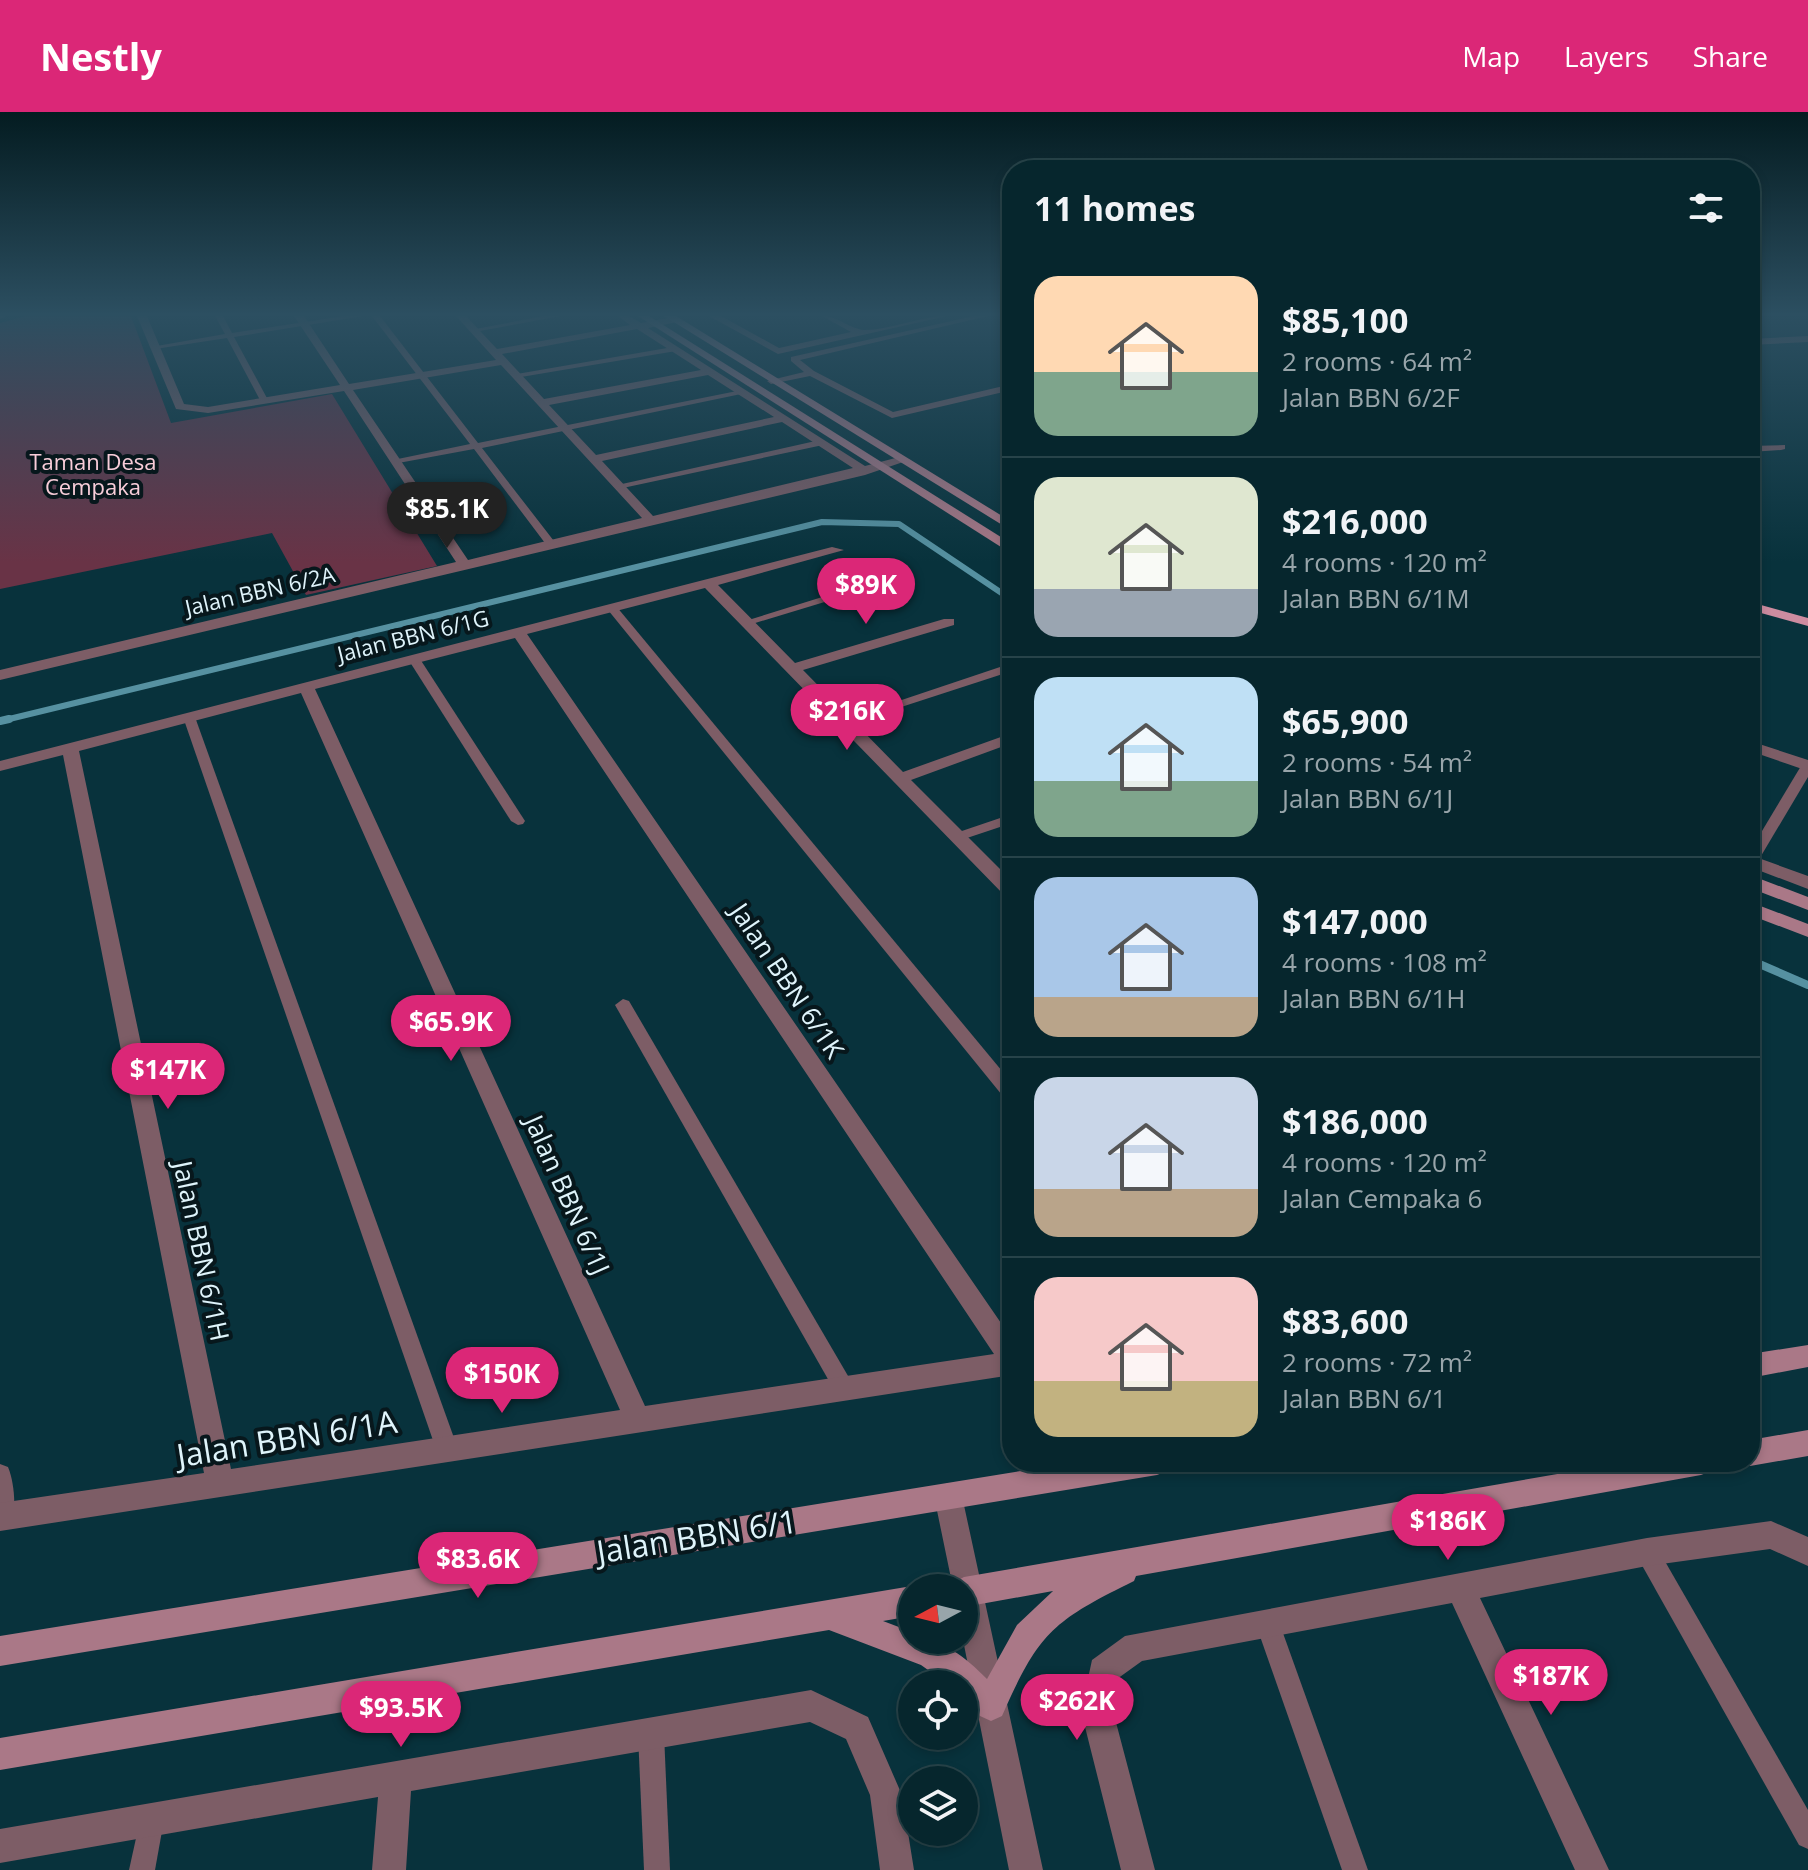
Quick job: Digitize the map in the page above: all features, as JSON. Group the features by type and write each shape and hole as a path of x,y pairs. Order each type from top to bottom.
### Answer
{"main road":[{"path":"1760,609 1808,622"}],"street":[{"path":"176,398 180,407 208,410 276,398"},
{"path":"353,398 465,565"},
{"path":"536,398 651,521"},
{"path":"541,403 568,398"},
{"path":"750,398 865,471"},
{"path":"771,398 1002,544"},
{"path":"799,398 1002,521"},
{"path":"593,459 782,419"},
{"path":"1760,448 1781,447"},
{"name":"Jalan BBN 6/2A","path":"0,675 903,460"},
{"name":"Jalan BBN 6/1G","path":"0,766 837,550"},
{"path":"710,585 1002,882"},
{"path":"795,668 949,622"},
{"name":"Jalan BBN 6/1K","path":"518,632 1002,1347"},
{"name":"Jalan BBN 6/1J","path":"306,687 638,1420"},
{"path":"901,778 1002,742"},
{"name":"Jalan BBN 6/1H","path":"70,748 220,1484"},
{"path":"1760,749 1808,766"},
{"path":"1760,865 1808,883"},
{"path":"1760,885 1808,904"},
{"path":"1760,912 1808,931"},
{"path":"1760,1364 1808,1356"},
{"name":"Jalan BBN 6/1A","path":"2,1517 1002,1364"},
{"path":"1760,1451 1808,1443"},
{"name":"Jalan BBN 6/1","path":"0,1651 1096,1472"},
{"path":"978,1590 1645,1472"},
{"path":"948,1496 962,1574"},
{"path":"1138,1870 1097,1711 1103,1671 1136,1647 1647,1552 1771,1535 1808,1552"},
{"path":"991,1705 1014,1654 1034,1627 1061,1602 1146,1561"},
{"path":"1460,1587 1592,1870"},
{"path":"0,1754 898,1604"},
{"path":"831,1616 931,1654 963,1676 991,1705"},
{"path":"978,1648 1026,1870"},
{"path":"0,1846 811,1706 857,1728 886,1795 897,1870"},
{"path":"389,1870 396,1778"}],"lane":[{"path":"439,398 552,545"},
{"path":"396,462 717,398"},
{"path":"859,398 892,415 965,398"},
{"path":"618,486 820,443"},
{"path":"748,622 893,578"},
{"path":"612,608 1002,1083"},
{"path":"414,659 518,821"},
{"path":"845,721 1002,670"},
{"path":"189,717 447,1449"},
{"path":"1760,845 1808,766"},
{"path":"958,837 1002,822"},
{"path":"623,1005 844,1388"},
{"path":"0,1474 2,1517"},
{"path":"1647,1552 1808,1836"},
{"path":"1267,1622 1355,1870"},
{"path":"651,1734 657,1870"},
{"path":"142,1870 151,1820"}],"green space":[{"name":"Taman Desa Cempaka","path":"0,398 162,398 171,423 310,398 334,398 437,566 306,595 272,533 0,589"}],"waterway":[{"path":"1,721 822,522 899,524 1002,593"},
{"path":"0,721 9,719"},
{"path":"1760,964 1808,985"}]}
